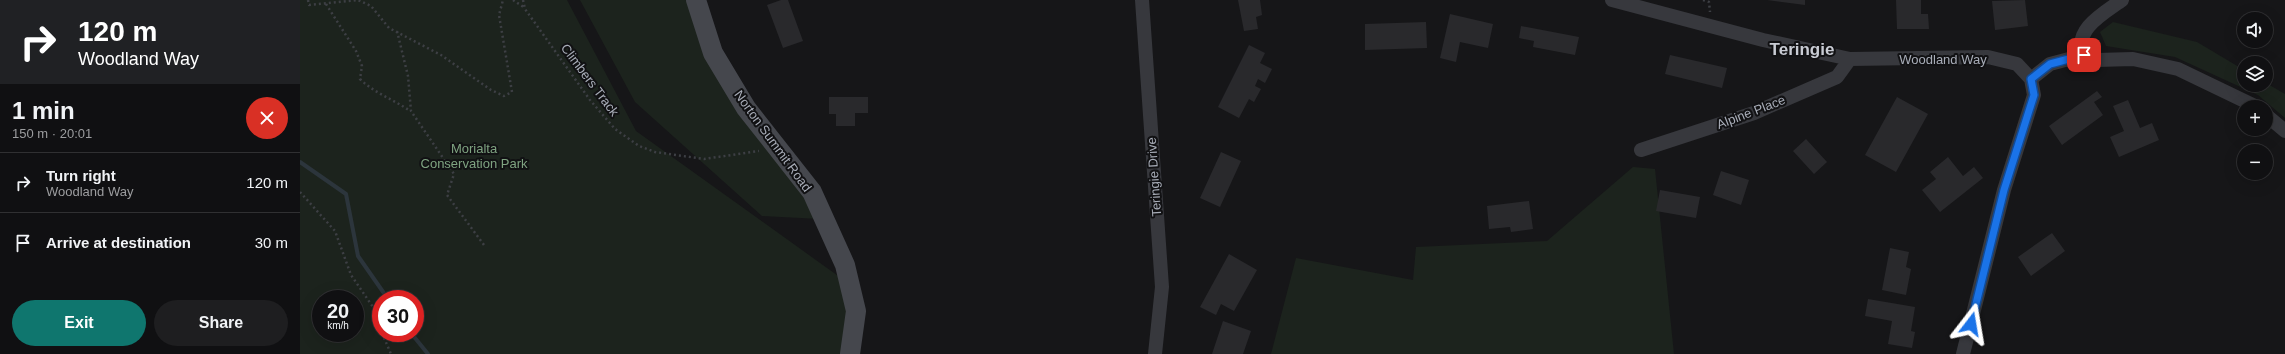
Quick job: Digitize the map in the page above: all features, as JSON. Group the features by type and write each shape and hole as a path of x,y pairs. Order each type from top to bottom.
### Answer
{"main road":[{"name":"Norton Summit Road","path":"696,0 713,53 746,108 812,192 845,265 856,311 850,354"}],"street":[{"name":"Teringie Drive","path":"1142,0 1162,286 1155,354"},
{"name":"Woodland Way","path":"1612,0 1763,40 1850,59 1988,57 2017,64 2031,79"},
{"path":"2084,55 2080,47 2082,35 2096,19 2122,0"},
{"path":"1964,354 2004,190 2034,95 2031,79 2050,64 2084,55 2097,60 2133,59 2178,69 2242,100"},
{"name":"Alpine Place","path":"1642,150 1754,113 1837,77 1850,59"},
{"path":"2273,121 2285,131"}],"path":[{"path":"308,0 309,5 358,0 371,6 389,28 441,55 491,90 504,96 512,92 499,15 503,0"},
{"path":"513,0 525,8"},
{"name":"Climbers Track","path":"523,0 525,8 599,111 615,129 639,146 655,152 704,159 777,147"},
{"path":"326,4 356,51 362,66 360,79 370,89 396,101 410,111 454,174 447,195 484,245"},
{"path":"397,31 408,76 410,111"},
{"path":"300,192 335,231 351,275 372,306"},
{"path":"386,342 391,354"}],"green space":[{"name":"Morialta Conservation Park","path":"300,0 567,0 636,131 841,278 857,322 842,354 300,354"},
{"path":"580,0 688,0 820,219 762,216 635,102"},
{"path":"2113,22 2197,42 2237,66 2237,85 2175,57 2106,46 2100,32"},
{"path":"2273,87 2285,94 2285,118 2273,108 2273,100 2264,100 2251,92 2273,92"},
{"path":"1633,167 1655,169 1674,354 1271,354 1296,258 1413,280 1416,247 1547,241"}],"building":[{"path":"781,0 788,0 803,41 783,48 767,5"},
{"path":"1238,0 1260,0 1262,15 1256,17 1258,29 1244,31"},
{"path":"1767,0 1805,0 1805,5"},
{"path":"1896,0 1921,0 1921,14 1928,14 1929,29 1897,29"},
{"path":"2025,0 2028,26 1995,30 1992,1"},
{"path":"1450,14 1493,24 1488,48 1460,42 1456,62 1440,58"},
{"path":"1426,22 1427,48 1365,50 1365,24"},
{"path":"1521,26 1579,37 1575,55 1533,47 1534,41 1519,38"},
{"path":"1249,45 1265,53 1260,63 1272,69 1265,83 1258,79 1255,86 1261,89 1254,102 1249,99 1239,118 1218,107"},
{"path":"1670,55 1727,68 1722,88 1665,74"},
{"path":"2097,91 2102,97 2094,102 2103,115 2062,145 2049,126"},
{"path":"829,97 868,97 868,113 855,113 855,126 836,126 836,114 829,114"},
{"path":"1897,97 1928,114 1896,172 1865,155"},
{"path":"2128,100 2140,128 2152,123 2159,140 2119,157 2110,137 2124,131 2113,106"},
{"path":"1806,139 1827,162 1814,174 1793,151"},
{"path":"1221,152 1241,161 1220,207 1200,198"},
{"path":"1948,157 1963,176 1974,167 1983,178 1940,212 1922,190 1936,179 1930,172"},
{"path":"1721,171 1749,180 1741,205 1713,195"},
{"path":"1660,190 1700,197 1696,218 1656,211"},
{"path":"1529,201 1533,229 1511,232 1510,227 1489,229 1487,206"},
{"path":"2052,233 2065,251 2031,276 2018,257"},
{"path":"1890,248 1909,252 1906,267 1911,269 1906,295 1882,290"},
{"path":"1229,254 1257,270 1234,311 1221,304 1216,315 1200,307"},
{"path":"1868,299 1915,307 1911,331 1915,332 1912,348 1888,344 1892,321 1865,316"},
{"path":"1223,321 1251,331 1243,354 1212,354"}],"waterway":[{"path":"300,162 346,194 358,256 382,290"},
{"path":"418,342 428,354"}],"district":[{"name":"Teringie","path":"1802,49"}],"route":[{"path":"1971,324 2004,190 2023,125 2034,95 2031,79 2050,64 2084,55"}]}
